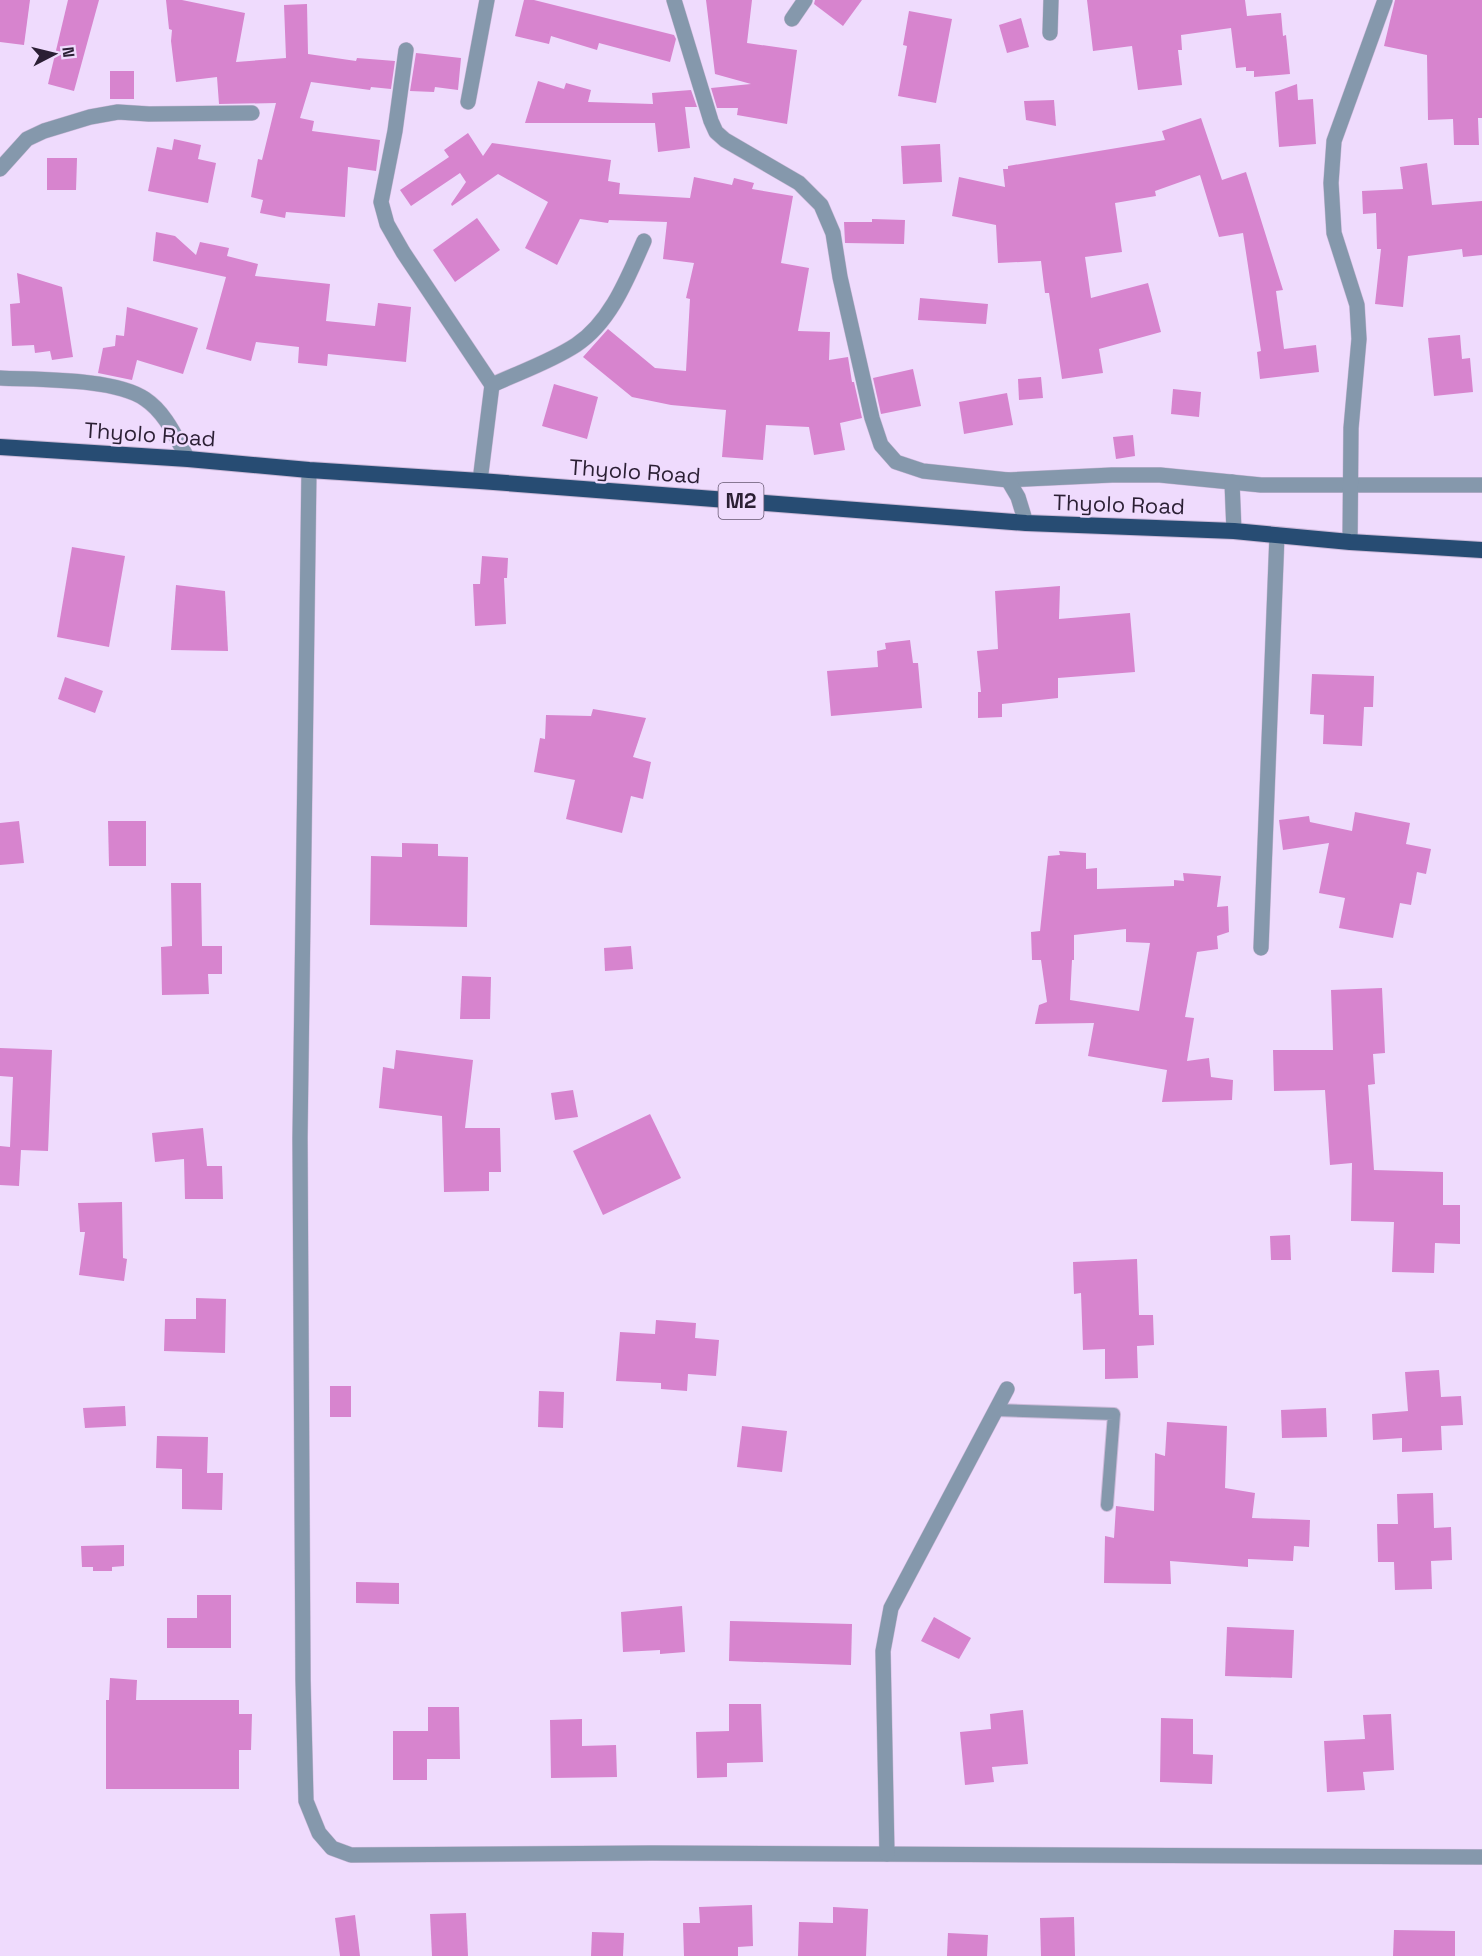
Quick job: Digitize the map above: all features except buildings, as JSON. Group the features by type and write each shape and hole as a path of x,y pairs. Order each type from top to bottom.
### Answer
{"highway":[{"name":"Thyolo Road","path":"0,447 188,459 1026,523 1234,531 1350,542 1482,550"}],"street":[{"path":"468,102 487,0"},
{"path":"674,0 716,132 725,140 799,183 821,205 833,233 872,418 881,445 896,462 923,471 1008,480 1160,475 1261,485 1482,485"},
{"path":"792,19 805,0"},
{"path":"1050,33 1051,0"},
{"path":"1350,542 1351,428 1359,339 1357,305 1334,233 1331,183 1334,141 1385,0"},
{"path":"406,50 395,131 381,202 387,224 403,252 492,384 480,481"},
{"path":"0,169 27,139 44,131 90,117 118,112 252,113"},
{"path":"492,384 578,344 602,321 627,279 644,241"},
{"path":"0,378 71,382 116,388 145,399 166,419 188,459"},
{"path":"309,470 300,1138 303,1668 306,1800 319,1833 332,1848 351,1855 887,1854 1482,1857"},
{"path":"1008,480 1018,497 1026,523"},
{"path":"1232,482 1234,531"},
{"path":"1261,948 1276,535"},
{"path":"887,1854 883,1651 891,1608 1007,1389"}],"lane":[{"path":"996,1410 1114,1414 1107,1504"}]}
